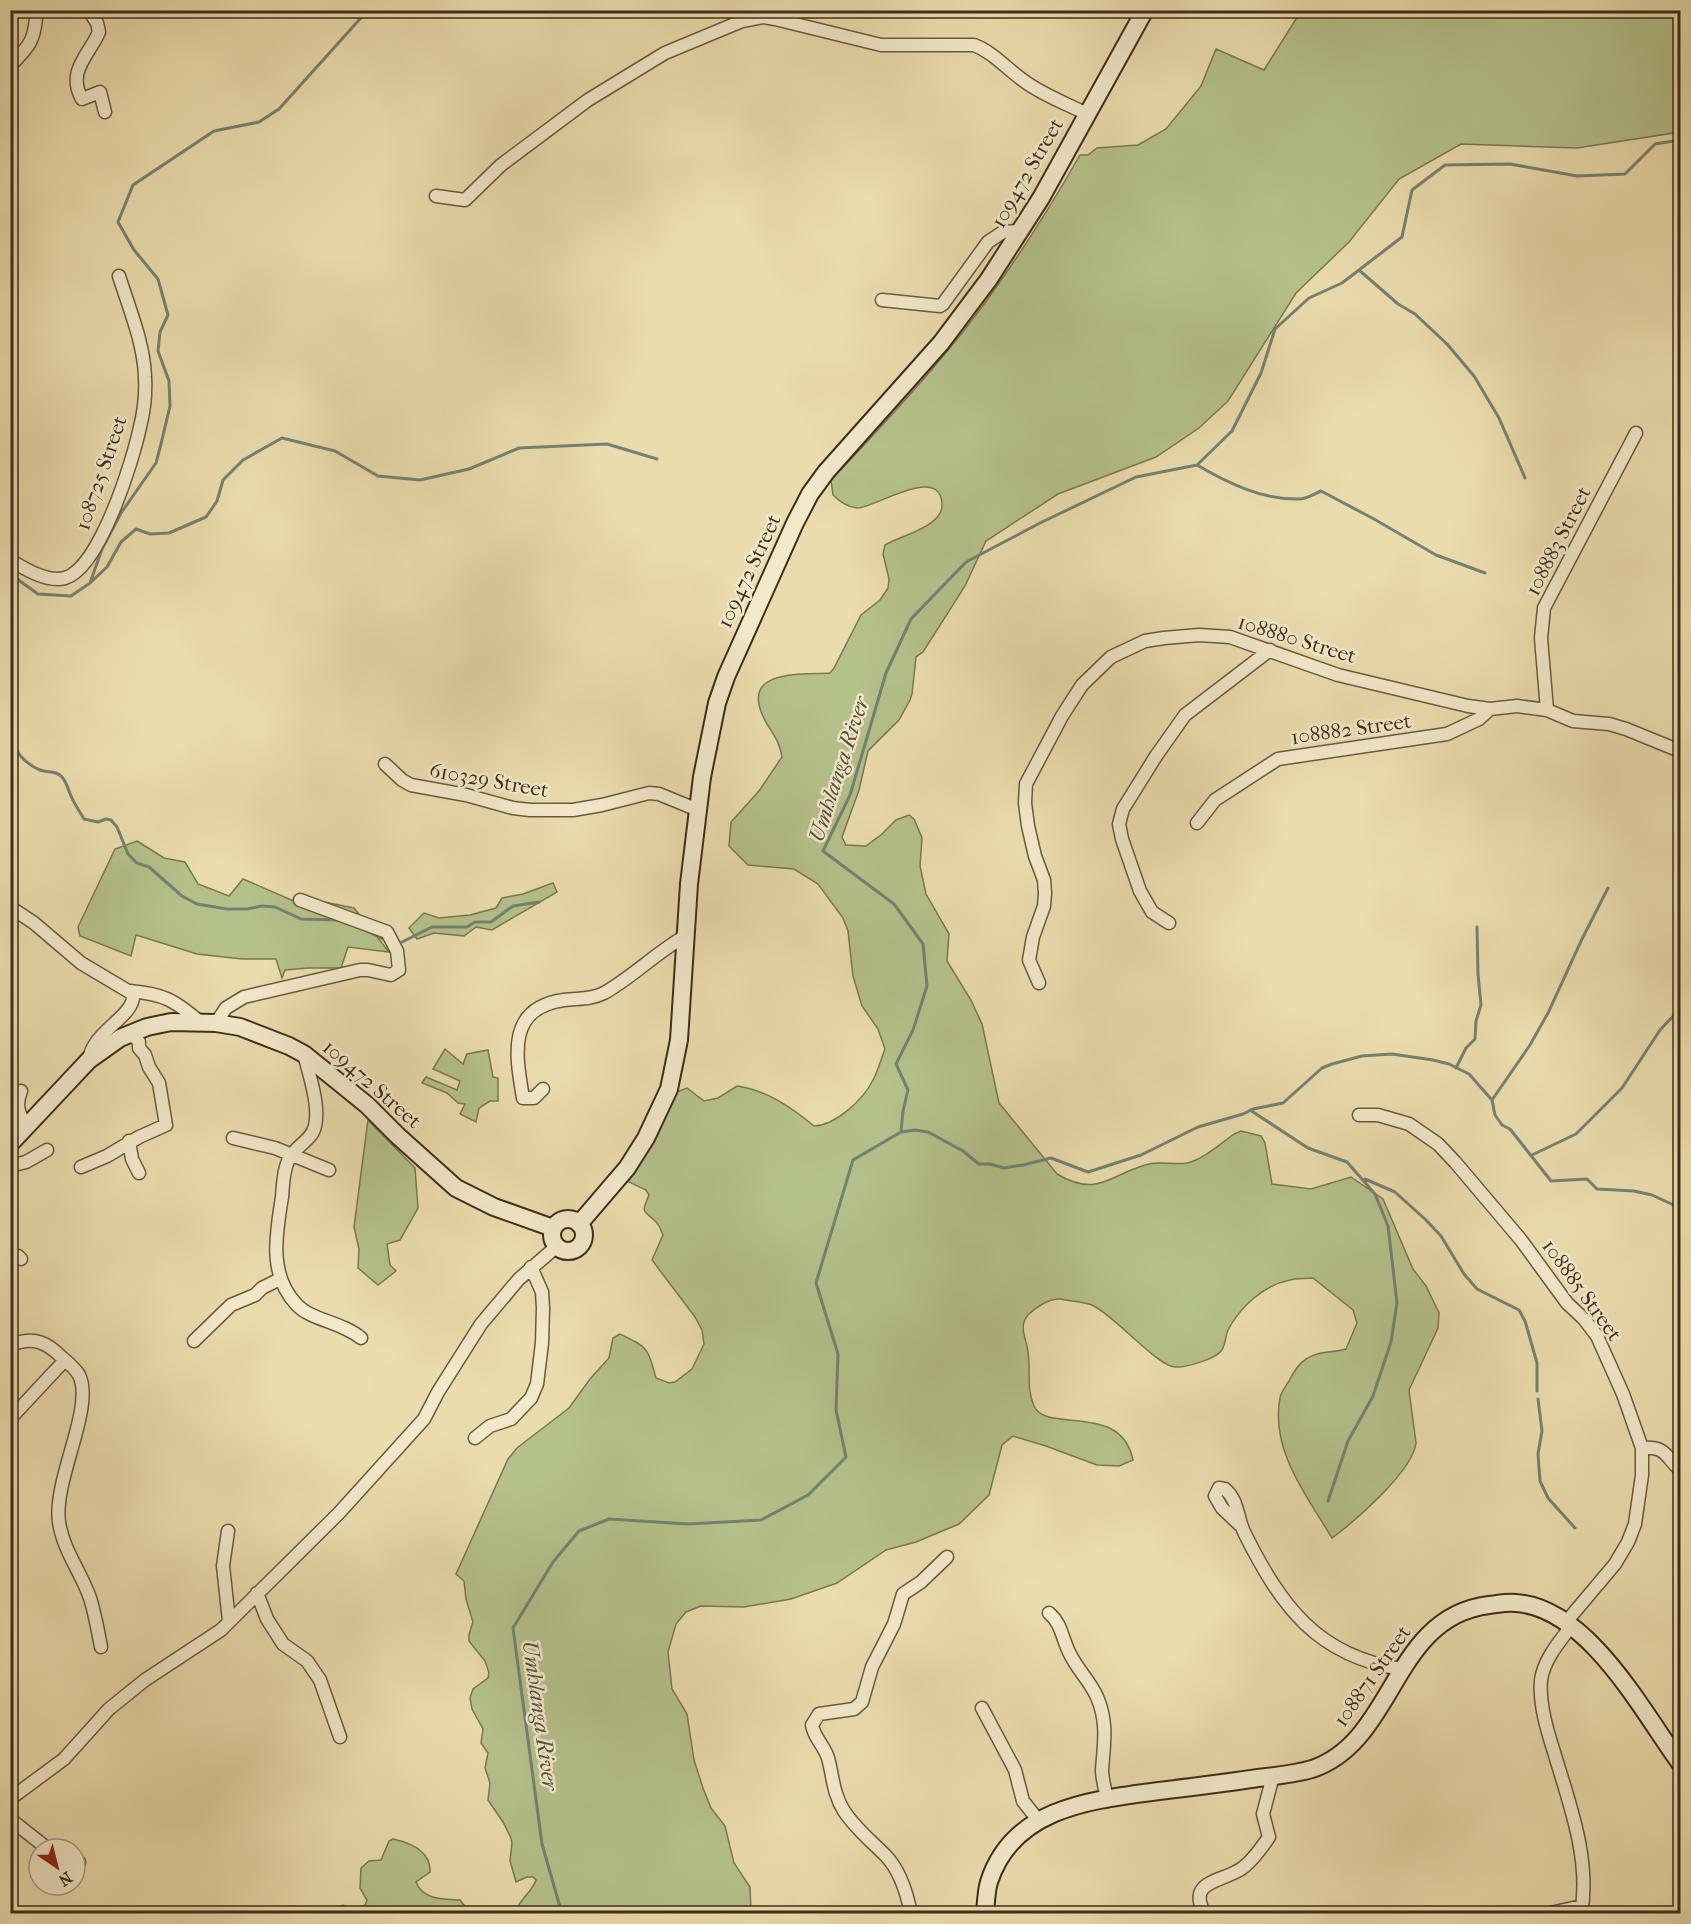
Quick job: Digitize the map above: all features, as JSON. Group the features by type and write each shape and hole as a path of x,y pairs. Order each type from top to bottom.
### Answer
{"street":[{"path":"89,10 97,23 99,32 77,70 78,92 82,99 100,92 105,112"},
{"name":"109472 Street","path":"579,1224 627,1168 646,1138 669,1089 680,1040 689,884 698,810 717,703 726,677 810,494 826,472 941,343 989,279 1041,198 1145,10"},
{"path":"10,66 28,48 33,38 36,18"},
{"path":"436,196 465,200 501,165 566,116 646,63 665,53 753,18 775,19 881,45 974,45 986,51 1024,82 1045,95 1087,114"},
{"path":"882,300 940,306 988,242 1003,232 1020,231"},
{"name":"108725 Street","path":"10,560 50,578 65,579 82,567 90,557 99,543 113,509 141,427 145,377 142,354 119,276"},
{"name":"108883 Street","path":"1547,710 1541,638 1544,608 1636,433"},
{"name":"108880 Street","path":"1040,982 1029,960 1033,937 1044,906 1045,893 1044,880 1035,856 1028,826 1025,802 1026,784 1082,684 1111,657 1145,641 1199,635 1230,637 1338,675 1449,702 1490,709 1516,706 1547,710 1573,721 1609,724 1626,729 1680,751"},
{"path":"1169,923 1152,912 1140,891 1122,839 1119,824 1123,809 1185,715 1270,650"},
{"name":"108882 Street","path":"1197,823 1215,800 1278,759 1447,734 1479,719 1490,709"},
{"name":"610329 Street","path":"385,764 402,780 419,788 466,795 521,809 553,811 585,808 649,793 659,794 698,810"},
{"path":"130,992 157,994 208,1023 234,1002 257,992 360,970 391,975 399,970 397,951 387,932 300,900"},
{"path":"10,907 34,923 81,963 134,996 132,1003 94,1044 89,1060"},
{"path":"543,1089 534,1098 529,1100 524,1098 517,1048 521,1028 529,1015 544,1005 566,1000 584,1000 601,994 687,934"},
{"name":"109472 Street","path":"10,1144 103,1048 147,1027 171,1022 208,1023 240,1028 304,1054 359,1099 436,1171 461,1191 494,1208 553,1228"},
{"path":"81,1167 107,1156 129,1141 166,1125 159,1083 139,1048 139,1042 131,1033"},
{"path":"304,1054 315,1105 315,1128 307,1140 291,1155 285,1169 276,1242 280,1279 290,1298 302,1310 352,1330 361,1338"},
{"path":"21,1091 17,1101 26,1127"},
{"name":"108885 Street","path":"1359,1115 1378,1115 1409,1124 1438,1144 1473,1181 1521,1240 1567,1303 1584,1318 1597,1336 1623,1394 1642,1448 1639,1501 1635,1524 1628,1542 1615,1564 1569,1623 1552,1653 1541,1681 1544,1718 1576,1827 1582,1867 1581,1910"},
{"path":"233,1138 275,1148 329,1170"},
{"path":"129,1141 132,1159 139,1173"},
{"path":"10,1166 26,1162 47,1150"},
{"path":"566,1219 579,1224 584,1236 577,1248 569,1251 556,1246 552,1239 553,1228 558,1222 566,1219"},
{"path":"12,1796 64,1759 109,1709 145,1680 209,1638 229,1621 339,1513 424,1419 481,1323 531,1267 556,1246"},
{"path":"475,1438 490,1426 511,1419 531,1398 537,1384 543,1308 542,1292 531,1267"},
{"path":"194,1341 231,1305 255,1295 262,1288 280,1279"},
{"path":"10,1345 34,1340 50,1347 79,1376 83,1396 59,1497 59,1520 71,1559 90,1599 101,1647"},
{"path":"10,1419 65,1360"},
{"path":"1642,1448 1654,1447 1664,1451 1680,1470"},
{"path":"1240,1525 1272,1583 1309,1628 1354,1657 1371,1664 1401,1669"},
{"path":"228,1531 224,1566 229,1621"},
{"path":"911,1914 907,1897 893,1865 865,1837 844,1810 832,1784 827,1756 815,1735 813,1725 819,1714 854,1709 862,1702 872,1667 894,1624 903,1594 921,1582 947,1557"},
{"path":"257,1593 267,1619 283,1644 308,1661 320,1680 340,1737"},
{"name":"108871 Street","path":"985,1914 988,1883 997,1863 1012,1842 1038,1820 1059,1810 1107,1798 1273,1776 1313,1768 1342,1752 1364,1730 1401,1669 1427,1635 1459,1612 1480,1606 1516,1603 1543,1609 1569,1623 1606,1660 1680,1763"},
{"path":"1049,1613 1059,1621 1063,1640 1073,1660 1089,1681 1098,1698 1106,1741 1102,1772 1107,1798"},
{"path":"982,1708 1015,1770 1023,1801 1038,1820"},
{"path":"1205,1914 1199,1898 1203,1887 1244,1868 1269,1837 1263,1814 1273,1776"},
{"path":"10,1819 33,1837"},
{"path":"1546,1914 1581,1910"}],"green space":[{"path":"1301,11 1680,11 1680,132 1577,148 1461,144 1399,179 1349,242 1296,293 1228,401 1199,428 1156,457 1058,494 986,541 965,586 923,652 916,657 912,694 899,720 868,751 859,790 842,837 846,845 866,846 896,820 909,815 914,819 922,838 920,866 926,894 949,934 947,961 971,1000 982,1024 999,1103 1057,1174 1071,1181 1095,1184 1149,1164 1187,1163 1206,1155 1241,1131 1261,1136 1265,1143 1272,1184 1311,1189 1351,1177 1383,1199 1413,1269 1426,1286 1439,1313 1438,1328 1409,1390 1416,1443 1412,1454 1405,1467 1382,1495 1332,1538 1293,1472 1280,1436 1278,1417 1281,1394 1298,1366 1315,1355 1346,1349 1357,1323 1353,1310 1313,1278 1280,1283 1262,1292 1246,1305 1233,1321 1224,1346 1218,1354 1200,1362 1179,1367 1167,1364 1158,1358 1092,1305 1061,1299 1044,1304 1029,1314 1023,1328 1029,1359 1029,1386 1034,1406 1041,1414 1053,1418 1100,1424 1114,1431 1126,1442 1133,1460 1119,1466 1097,1465 1013,1436 1002,1445 989,1495 959,1524 916,1542 886,1550 837,1583 791,1599 744,1607 701,1606 686,1612 676,1624 668,1652 672,1689 687,1714 694,1760 703,1788 711,1808 725,1826 734,1863 750,1887 751,1913 511,1913 516,1912 536,1880 533,1877 527,1877 516,1882 510,1861 511,1838 488,1800 490,1783 485,1768 488,1753 481,1743 483,1729 472,1709 470,1698 473,1689 488,1678 489,1673 485,1661 469,1641 473,1622 466,1599 464,1581 456,1574 508,1459 517,1448 569,1408 609,1358 613,1338 620,1334 642,1346 648,1354 656,1378 669,1383 675,1382 692,1369 704,1344 702,1330 695,1317 652,1260 663,1235 658,1224 644,1211 649,1195 646,1190 627,1181 655,1140 676,1092 687,1088 704,1101 718,1098 737,1086 748,1088 778,1100 814,1126 822,1125 840,1116 863,1095 875,1076 885,1049 878,1029 862,1006 853,976 848,931 843,918 818,884 794,869 748,865 729,846 731,822 759,791 782,757 779,744 762,714 758,699 761,689 778,677 830,673 861,615 880,600 888,588 889,579 883,554 885,545 929,524 941,512 942,504 938,492 930,487 905,491 857,508 844,504 833,495 831,480 917,387 982,307 1033,233 1080,155 1088,155 1097,148 1138,145 1166,129 1201,86 1216,49 1264,70"},
{"path":"137,841 164,858 185,862 198,884 229,896 243,879 296,902 314,900 354,908 389,952 348,947 341,968 285,970 282,978 276,959 242,959 197,954 136,935 131,956 80,936 78,927 115,849"},
{"path":"553,883 557,892 492,930 476,927 464,936 434,933 417,939 409,928 424,913 439,918 470,915 496,908 502,898 523,894"},
{"path":"445,1049 463,1064 467,1054 488,1050 493,1077 498,1078 498,1101 490,1101 479,1108 476,1122 460,1114 465,1104 458,1103 447,1093 422,1083 426,1077 457,1090 460,1081 433,1069"},
{"path":"368,1120 415,1168 418,1208 400,1240 387,1244 390,1265 396,1271 378,1285 358,1268 359,1249 354,1227"},
{"path":"393,1839 419,1849 427,1859 430,1872 416,1882 423,1892 434,1897 460,1900 473,1912 498,1913 331,1913 343,1905 356,1912 365,1905 367,1900 360,1888 361,1868 369,1861 381,1860 389,1841"}],"waterway":[{"path":"10,574 38,594 71,596 90,583 102,549 121,513 156,463 170,406 169,381 158,351 160,332 168,315 158,279 134,250 118,222 133,185 214,131 259,122 279,109 368,10"},
{"path":"1675,115 1680,115"},
{"name":"Umhlanga River","path":"562,1914 542,1844 513,1628 553,1562 579,1531 609,1519 688,1524 761,1520 808,1495 846,1457 836,1410 838,1354 816,1283 853,1160 901,1132 908,1090 896,1064 913,1030 927,986 923,944 894,904 823,851 850,795 886,673 911,619 966,562 1136,477 1197,465 1232,431 1261,373 1275,329 1309,298 1342,283 1402,237 1412,190 1445,165 1510,164 1577,176 1625,174 1655,144 1680,140"},
{"path":"1359,270 1398,304 1415,314 1447,344 1474,376 1499,418 1525,478"},
{"path":"90,583 107,567 121,542 136,529 150,534 169,533 206,517 217,501 223,480 243,460 282,438 335,451 378,476 420,480 469,469 519,448 607,444 657,459"},
{"path":"1197,465 1233,484 1272,497 1302,499 1321,491 1436,555 1485,573"},
{"path":"10,735 17,752 25,761 40,770 57,773 62,777 84,819 98,822 111,820 117,827 128,854 137,863 149,867 182,896 197,904 227,909 275,907 301,919 340,920"},
{"path":"1492,1100 1530,1045 1548,1013 1608,888"},
{"path":"402,942 432,927 467,927 475,922 491,922 513,906 539,902"},
{"path":"1456,1068 1466,1048 1475,1039 1476,1021 1481,1005 1477,927"},
{"path":"363,929 387,941"},
{"path":"1532,1155 1576,1134 1622,1088 1660,1030 1680,1009"},
{"path":"901,1132 915,1130 928,1132 963,1151 979,1164 1004,1168 1051,1158 1088,1172 1141,1155 1198,1127 1253,1109 1283,1103 1322,1068 1332,1064 1362,1056 1392,1054 1449,1064 1469,1074 1492,1100 1495,1115 1502,1125 1510,1129 1551,1181 1587,1179 1597,1189 1634,1191 1652,1195 1680,1208"},
{"path":"1250,1110 1308,1148 1347,1162 1375,1194 1388,1226 1397,1303 1391,1342 1373,1396 1348,1441 1328,1501"},
{"path":"1365,1179 1395,1192 1426,1220 1441,1236 1464,1274 1477,1289 1519,1310 1525,1321 1537,1363 1537,1391"},
{"path":"1538,1399 1542,1431 1538,1454 1540,1481 1548,1498 1575,1528"},
{"path":"1675,1419 1680,1410"}]}
